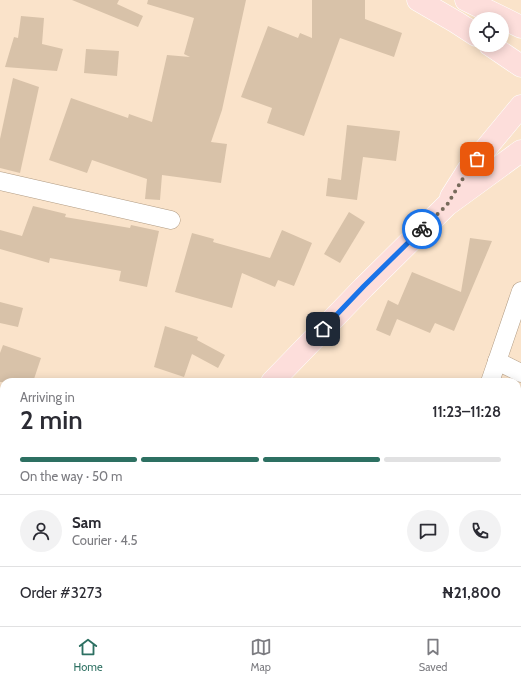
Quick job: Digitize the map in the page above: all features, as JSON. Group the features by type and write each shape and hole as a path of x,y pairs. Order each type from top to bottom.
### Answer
{"main road":[{"path":"418,0 469,30"},
{"path":"466,0 521,27"},
{"path":"500,52 521,66"},
{"path":"447,205 468,170 521,106"},
{"path":"276,378 364,286 447,205 521,151"}],"street":[{"path":"0,181 171,220"},
{"path":"492,378 521,290"},
{"path":"498,361 521,373"}],"building":[{"path":"72,0 119,0 117,4 143,16 138,27"},
{"path":"148,0 246,0 222,110 211,142 227,144 221,183 162,175 160,200 145,199 147,179 92,160 87,173 49,160 71,98 128,118 129,114 152,122 167,55 190,57 184,54 194,18 147,4"},
{"path":"312,0 365,0 365,19 402,33 394,57 340,38 304,136 267,123 272,108 241,97 268,26 298,38 300,33 312,38"},
{"path":"21,16 44,18 42,44 63,49 57,71 5,67 14,37 18,38"},
{"path":"86,49 119,51 117,76 84,73"},
{"path":"13,78 39,87 20,173 0,168 0,139"},
{"path":"347,125 400,131 396,161 363,157 357,200 326,196 328,178 341,180"},
{"path":"33,206 66,214 65,217 130,228 131,225 159,231 147,287 119,281 121,271 50,258 49,263 0,249 0,230 22,236"},
{"path":"349,212 365,222 340,263 324,254"},
{"path":"282,230 312,243 294,286 278,280 275,287 242,273 232,308 175,292 192,233 214,239 213,242 270,258"},
{"path":"470,238 492,241 454,331 435,323 430,333 397,319 390,336 376,330 388,300 398,305 412,272 461,292"},
{"path":"0,302 23,308 18,327 0,323"},
{"path":"165,326 198,337 197,340 225,355 218,368 192,354 184,377 154,367"},
{"path":"3,345 41,358 34,378 0,378 0,353"}],"way so far":[{"path":"422,229 447,205 468,170 477,159"}],"route":[{"path":"323,329 422,229"}]}
